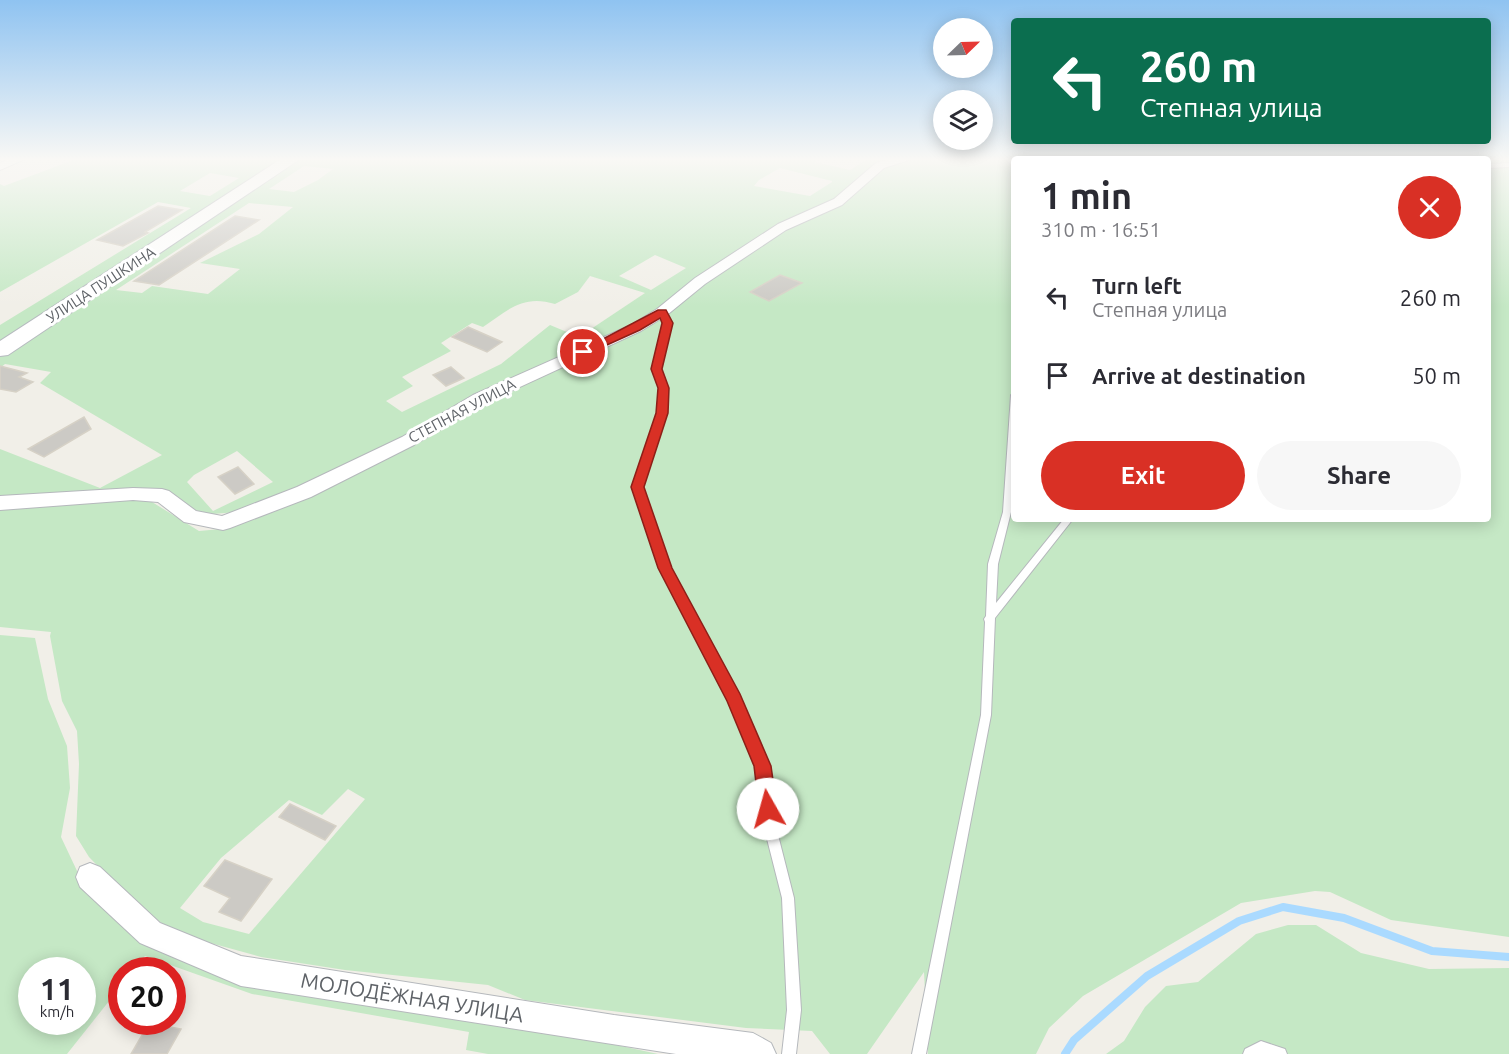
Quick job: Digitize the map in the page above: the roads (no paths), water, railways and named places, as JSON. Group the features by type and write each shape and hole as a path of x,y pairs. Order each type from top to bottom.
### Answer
{"street":[{"name":"УЛИЦА ПУШКИНА","path":"0,350 217,208"},
{"name":"СТЕПНАЯ УЛИЦА","path":"0,503 81,496 152,495 162,496 191,517 223,523 304,492 408,441 479,399 636,328 662,312 700,281 782,227 823,208"},
{"name":"МОЛОДЁЖНАЯ УЛИЦА","path":"90,877 150,933 242,971 614,1030 753,1049 760,1054"}],"lane":[{"path":"662,312 668,323 657,369 664,388 662,413 638,487 665,568 734,699 763,766 771,831 788,898 794,1010 789,1054"},
{"path":"919,1054 986,715 993,564 1007,512 1011,446"},
{"path":"989,619 1067,522"},
{"path":"1250,1054 1261,1048 1280,1054"}],"waterway":[{"path":"1065,1054 1074,1040 1147,976 1239,921 1283,907 1344,918 1432,951 1509,957"}]}
